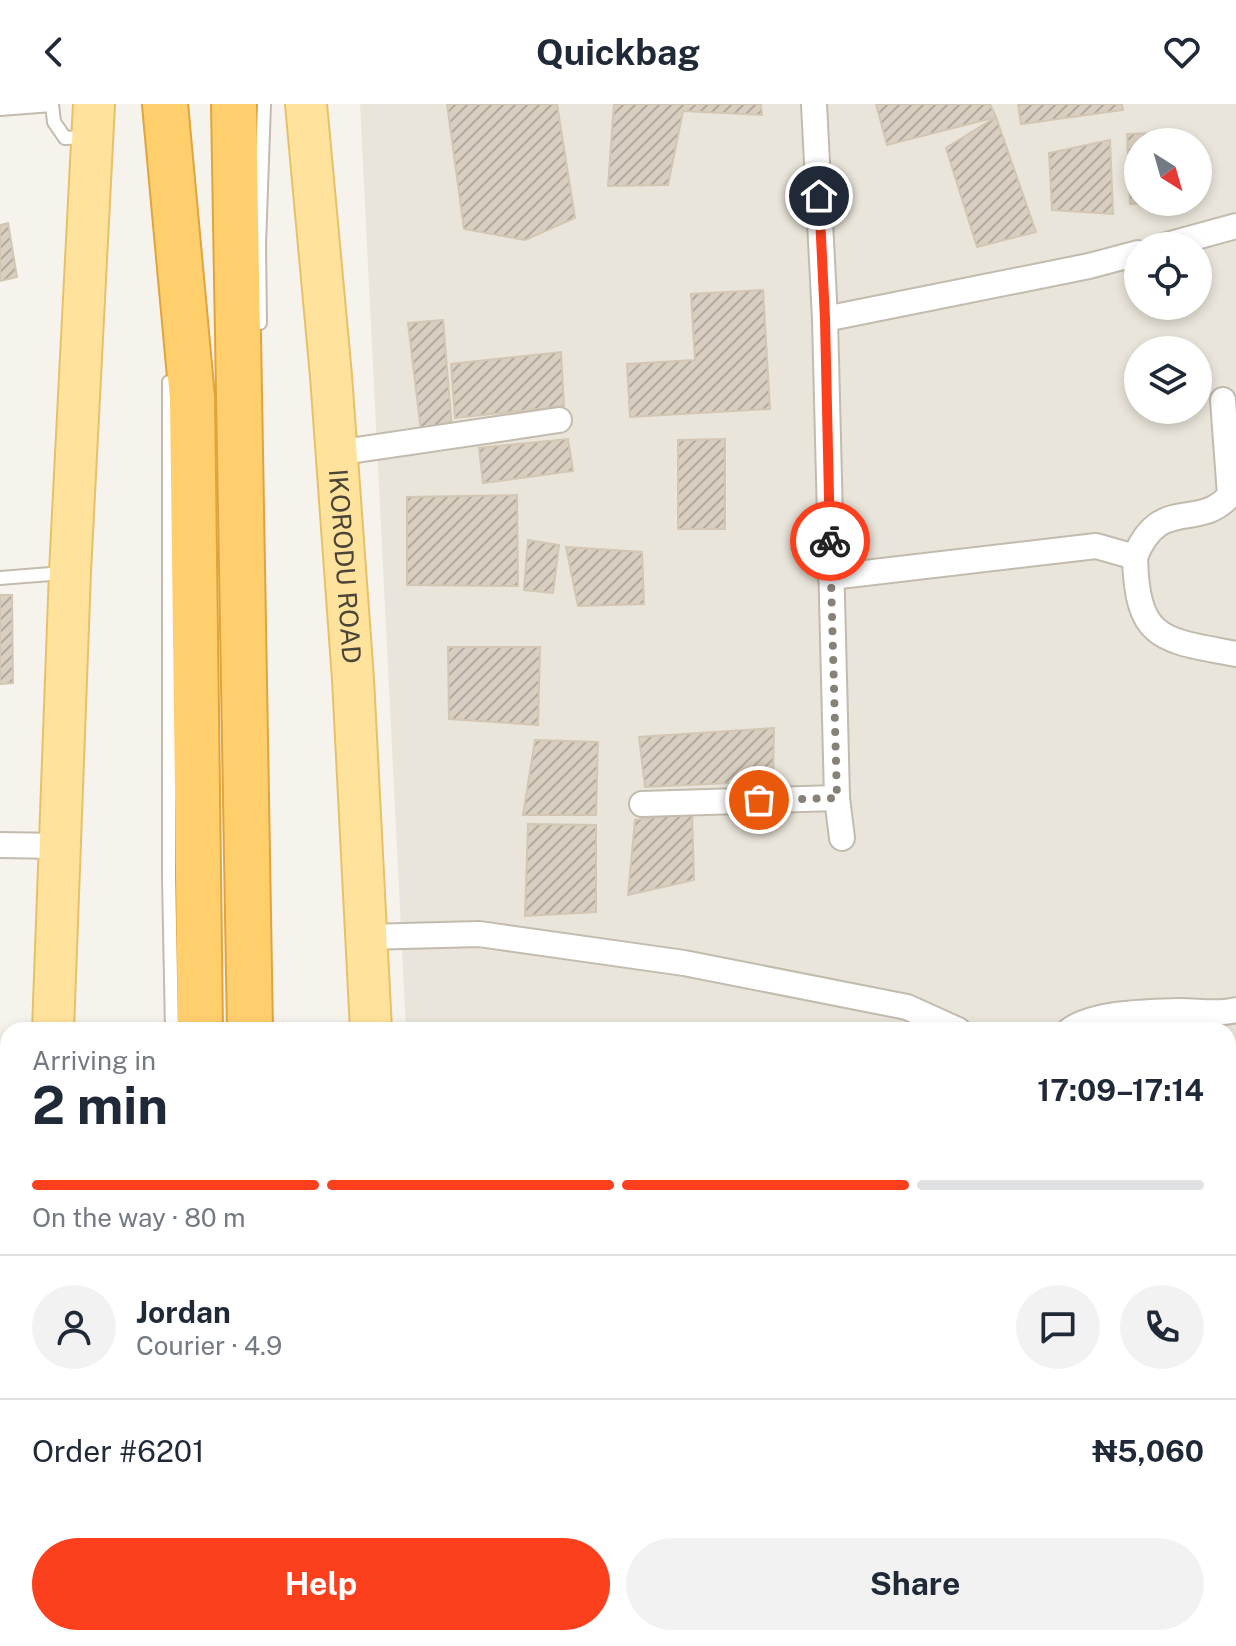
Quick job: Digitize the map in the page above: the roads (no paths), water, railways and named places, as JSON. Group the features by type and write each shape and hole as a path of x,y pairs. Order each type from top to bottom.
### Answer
{"highway":[{"path":"165,104 192,398 200,1022"},
{"path":"234,104 250,1022"},
{"path":"235,175 250,104"}],"main road":[{"name":"IKORODU ROAD","path":"306,104 353,679 371,1022"},
{"path":"53,1022 70,572 93,120"}],"street":[{"path":"814,104 825,319 837,798 842,838"},
{"path":"1212,233 1236,226"},
{"path":"825,319 1124,257"},
{"path":"1223,400 1230,495 1221,506 1211,511 1174,515 1158,523 1142,539 1135,557 1139,599 1153,630 1171,639 1236,654"},
{"path":"336,453 559,420"},
{"path":"831,577 1096,546 1135,557"},
{"path":"642,804 837,798"},
{"path":"0,845 60,846"},
{"path":"366,937 479,934 684,963 907,1007 940,1022"},
{"path":"1082,1022 1177,1011 1226,1013 1236,1010"}],"lane":[{"path":"0,109 52,104 54,122 65,138 93,120"},
{"path":"260,339 259,244 264,104"},
{"path":"168,368 172,1022"},
{"path":"0,578 70,572"}]}
